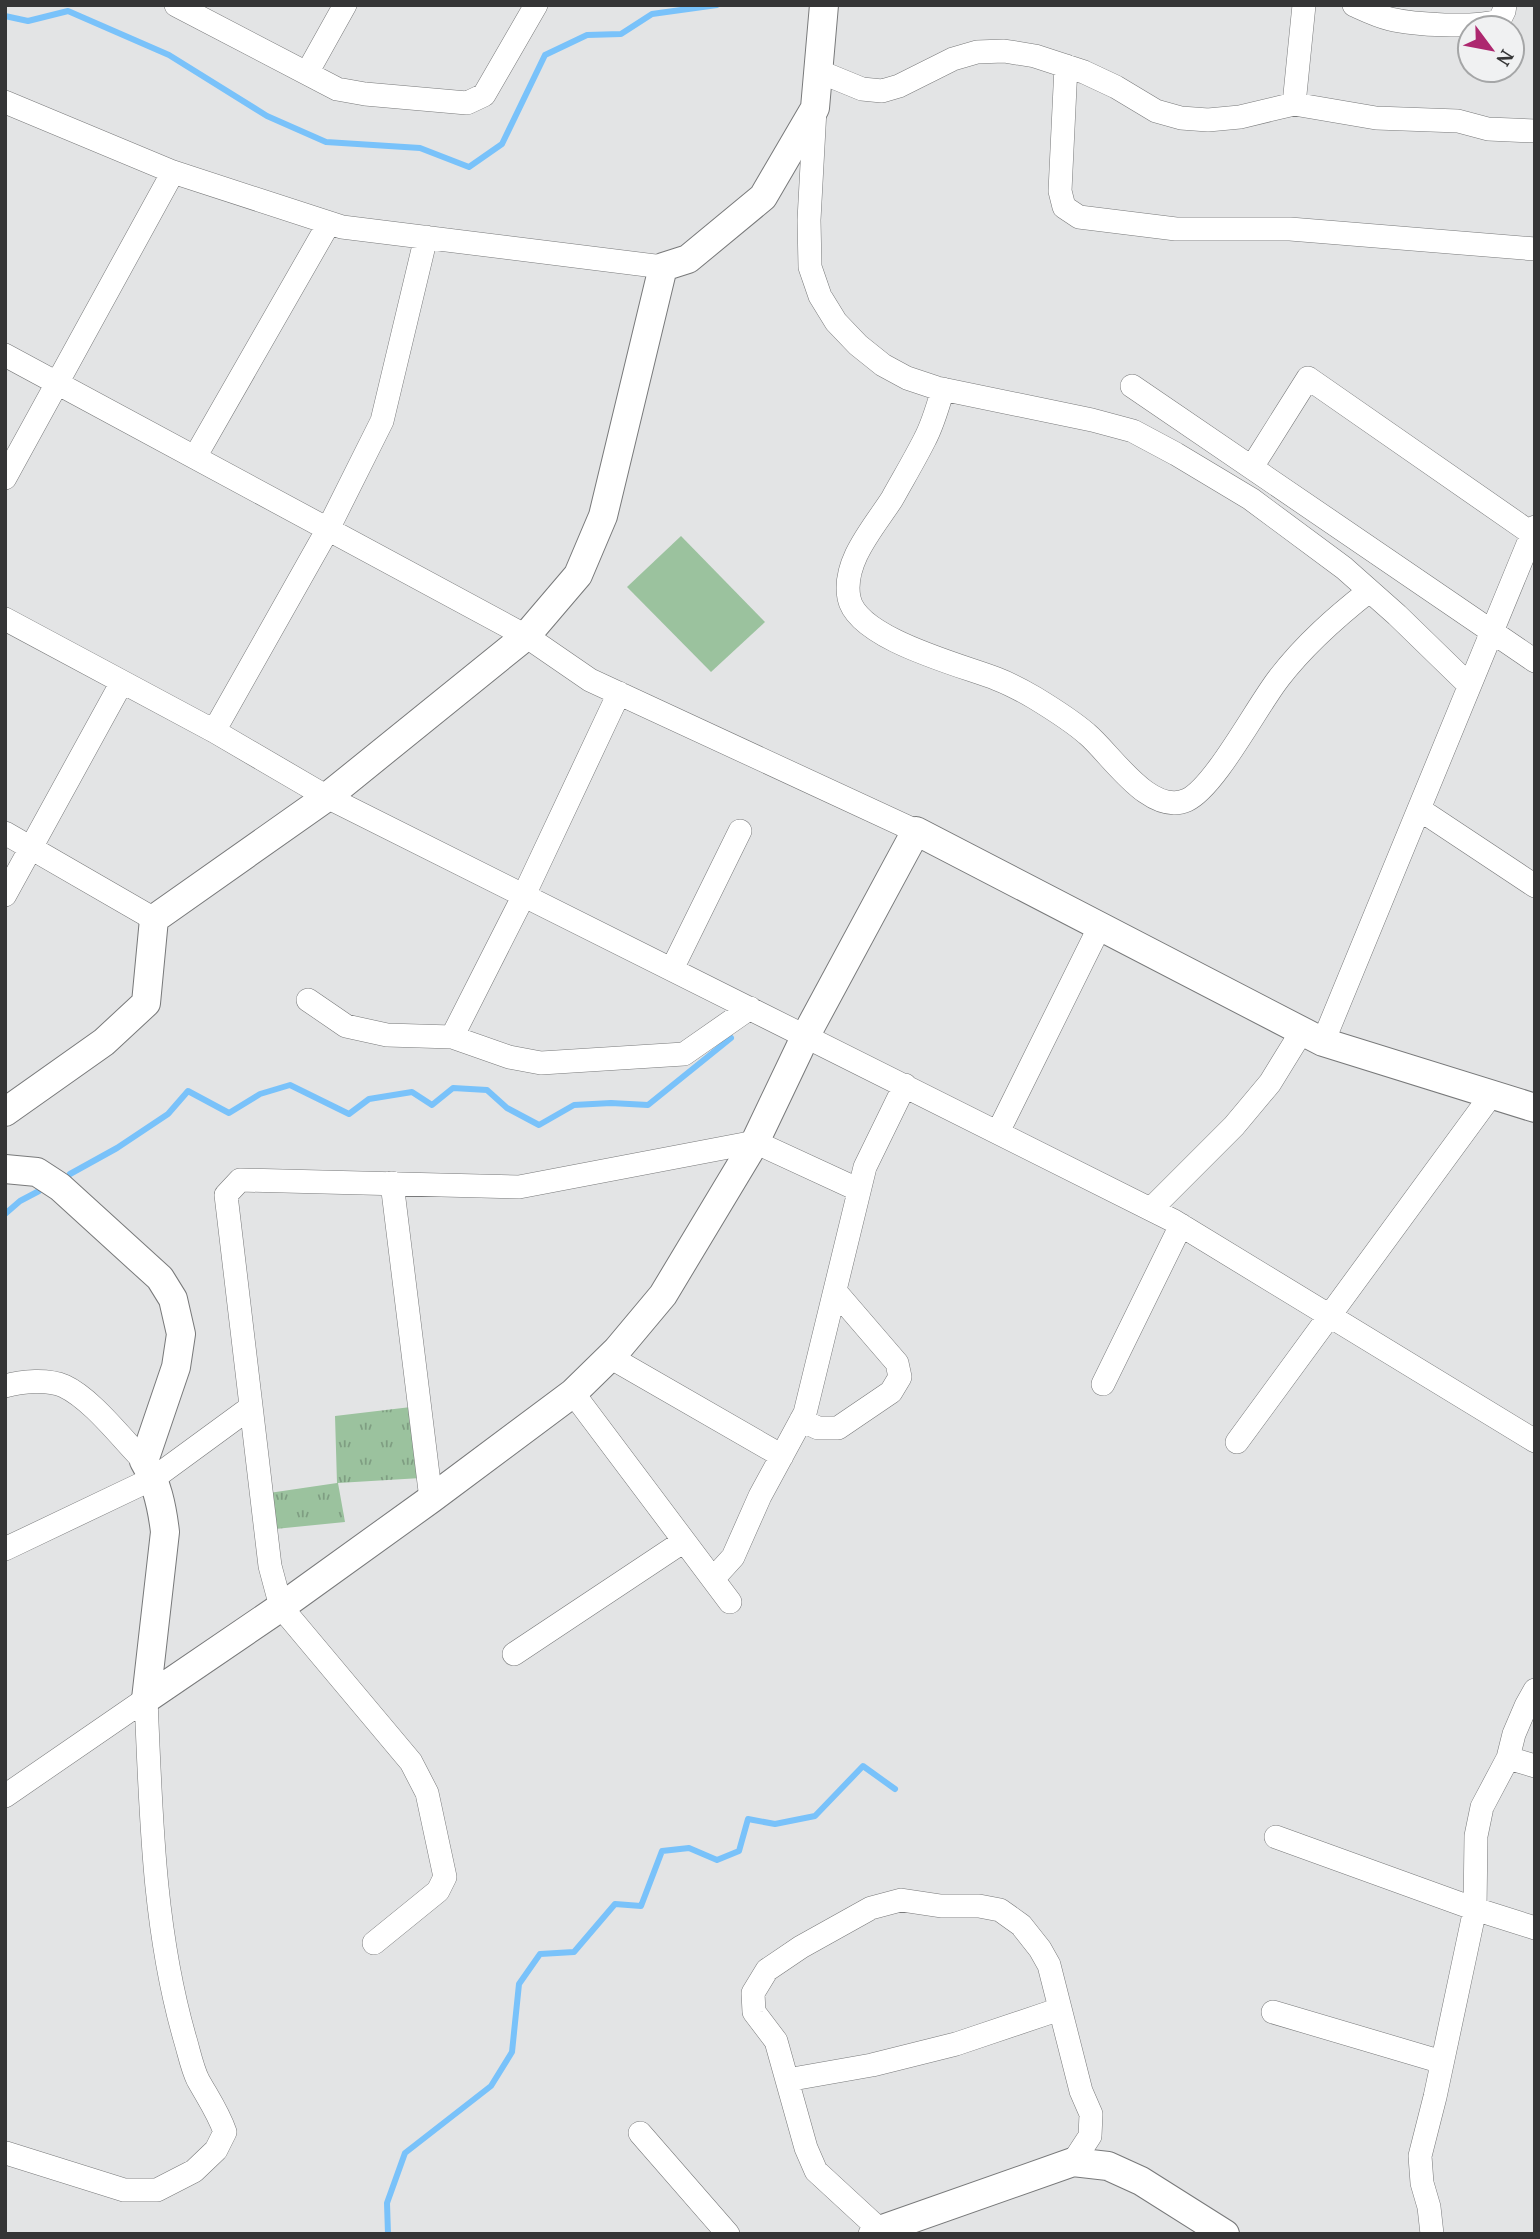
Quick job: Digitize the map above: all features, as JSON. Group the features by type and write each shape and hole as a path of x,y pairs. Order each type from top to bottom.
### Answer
{"street":[{"path":"176,5 337,89 467,103 484,95 536,5"},
{"path":"307,73 345,5"},
{"path":"824,5 809,220 810,267 820,296 836,322 858,345 883,365 907,378 943,389 1133,431 1251,499 1344,568 1469,685"},
{"path":"1294,104 1304,5"},
{"path":"1354,5 1389,19 1421,23 1487,24 1499,21 1505,5"},
{"path":"818,71 862,89 883,91 899,86 953,59 977,52 1004,51 1035,55 1066,66 1116,87 1156,111 1181,118 1208,120 1240,117 1294,104 1376,118 1458,121 1488,129 1535,131"},
{"path":"1066,66 1060,191 1064,207 1079,217 1176,229 1290,229 1535,249"},
{"path":"5,102 173,172 342,227 663,267 688,259 763,197 815,108"},
{"path":"5,478 173,172"},
{"path":"195,457 329,223"},
{"path":"214,731 328,529 382,421 426,237"},
{"path":"5,1112 104,1042 146,1003 154,919 327,797 526,636 578,575 603,516 663,267"},
{"path":"5,355 526,636 590,680 916,831 1313,1037 1535,1108"},
{"path":"1152,1209 1234,1126 1313,1037 1419,809 1533,530 1308,378 1252,467"},
{"path":"1132,386 1535,661"},
{"path":"943,389 927,435 891,500 863,543 850,572 847,586 849,602 858,616 874,630 895,641 999,680 1066,717 1088,734 1133,782 1158,800 1170,803 1185,801 1194,796 1222,763 1276,681 1301,651 1325,627 1369,591"},
{"path":"5,619 214,731 327,797 1152,1209 1535,1441"},
{"path":"5,895 122,682"},
{"path":"452,1037 524,895 619,693"},
{"path":"1419,809 1535,886"},
{"path":"672,969 740,831"},
{"path":"5,1796 281,1607 431,1499 573,1393 610,1357 663,1295 755,1142 806,1035 916,831"},
{"path":"5,832 154,919"},
{"path":"998,1132 1100,926"},
{"path":"308,1000 346,1026 387,1035 452,1037 509,1056 541,1063 684,1054 750,1008"},
{"path":"713,1579 733,1557 760,1496 801,1420 865,1167 905,1085"},
{"path":"1237,1441 1492,1094"},
{"path":"374,1943 438,1891 445,1877 427,1793 411,1762 281,1607 270,1566 226,1195 240,1180 519,1187 755,1142 859,1190"},
{"path":"5,1170 37,1172 61,1187 160,1278 173,1299 181,1334 176,1367 149,1469"},
{"path":"392,1183 431,1499"},
{"path":"1102,1384 1181,1225"},
{"path":"801,1420 818,1428 838,1428 891,1392 900,1377 897,1363 835,1291"},
{"path":"610,1357 782,1456"},
{"path":"5,1386 43,1381 63,1385 84,1399 149,1469 162,1510 165,1532 146,1699 153,1846 164,1952 184,2036 197,2077 218,2113 225,2132 216,2150 194,2171 157,2190 124,2190 6,2153"},
{"path":"573,1393 730,1602"},
{"path":"5,1549 149,1469 251,1407"},
{"path":"514,1654 684,1541"},
{"path":"1432,2234 1429,2207 1422,2183 1420,2156 1475,1909 1476,1836 1482,1807 1508,1758 1518,1725 1535,1690"},
{"path":"1508,1758 1535,1766"},
{"path":"1276,1837 1535,1928"},
{"path":"1073,2162 1090,2136 1091,2114 1081,2091 1049,1965 1021,1925 1000,1910 901,1900 871,1909 801,1947 767,1970 753,1993 754,2012 776,2042 806,2148 816,2171 879,2233 1073,2162 1108,2166 1141,2181 1225,2234"},
{"path":"787,2080 872,2065 956,2044 1060,2010"},
{"path":"1273,2012 1442,2062"},
{"path":"640,2133 728,2234"}],"green space":[{"path":"681,536 765,622 711,672 627,587"},
{"path":"411,1407 421,1478 338,1483 345,1522 275,1529 269,1493 337,1483 335,1416"}],"waterway":[{"path":"5,16 28,21 68,11 169,55 267,116 326,142 420,148 469,167 502,144 545,55 587,35 621,34 652,14 717,5"},
{"path":"70,1174 117,1148 168,1114 188,1091 229,1113 260,1094 290,1085 349,1114 369,1099 412,1092 432,1105 453,1088 487,1090 507,1108 539,1125 574,1105 648,1105 731,1038"},
{"path":"5,1214 20,1201 39,1191"},
{"path":"388,2234 387,2203 405,2153 491,2086 512,2052 519,1984 540,1954 574,1952 615,1904 641,1906 662,1851 689,1848 717,1860 739,1851 748,1819 775,1824 815,1816 863,1766 895,1789"}]}
